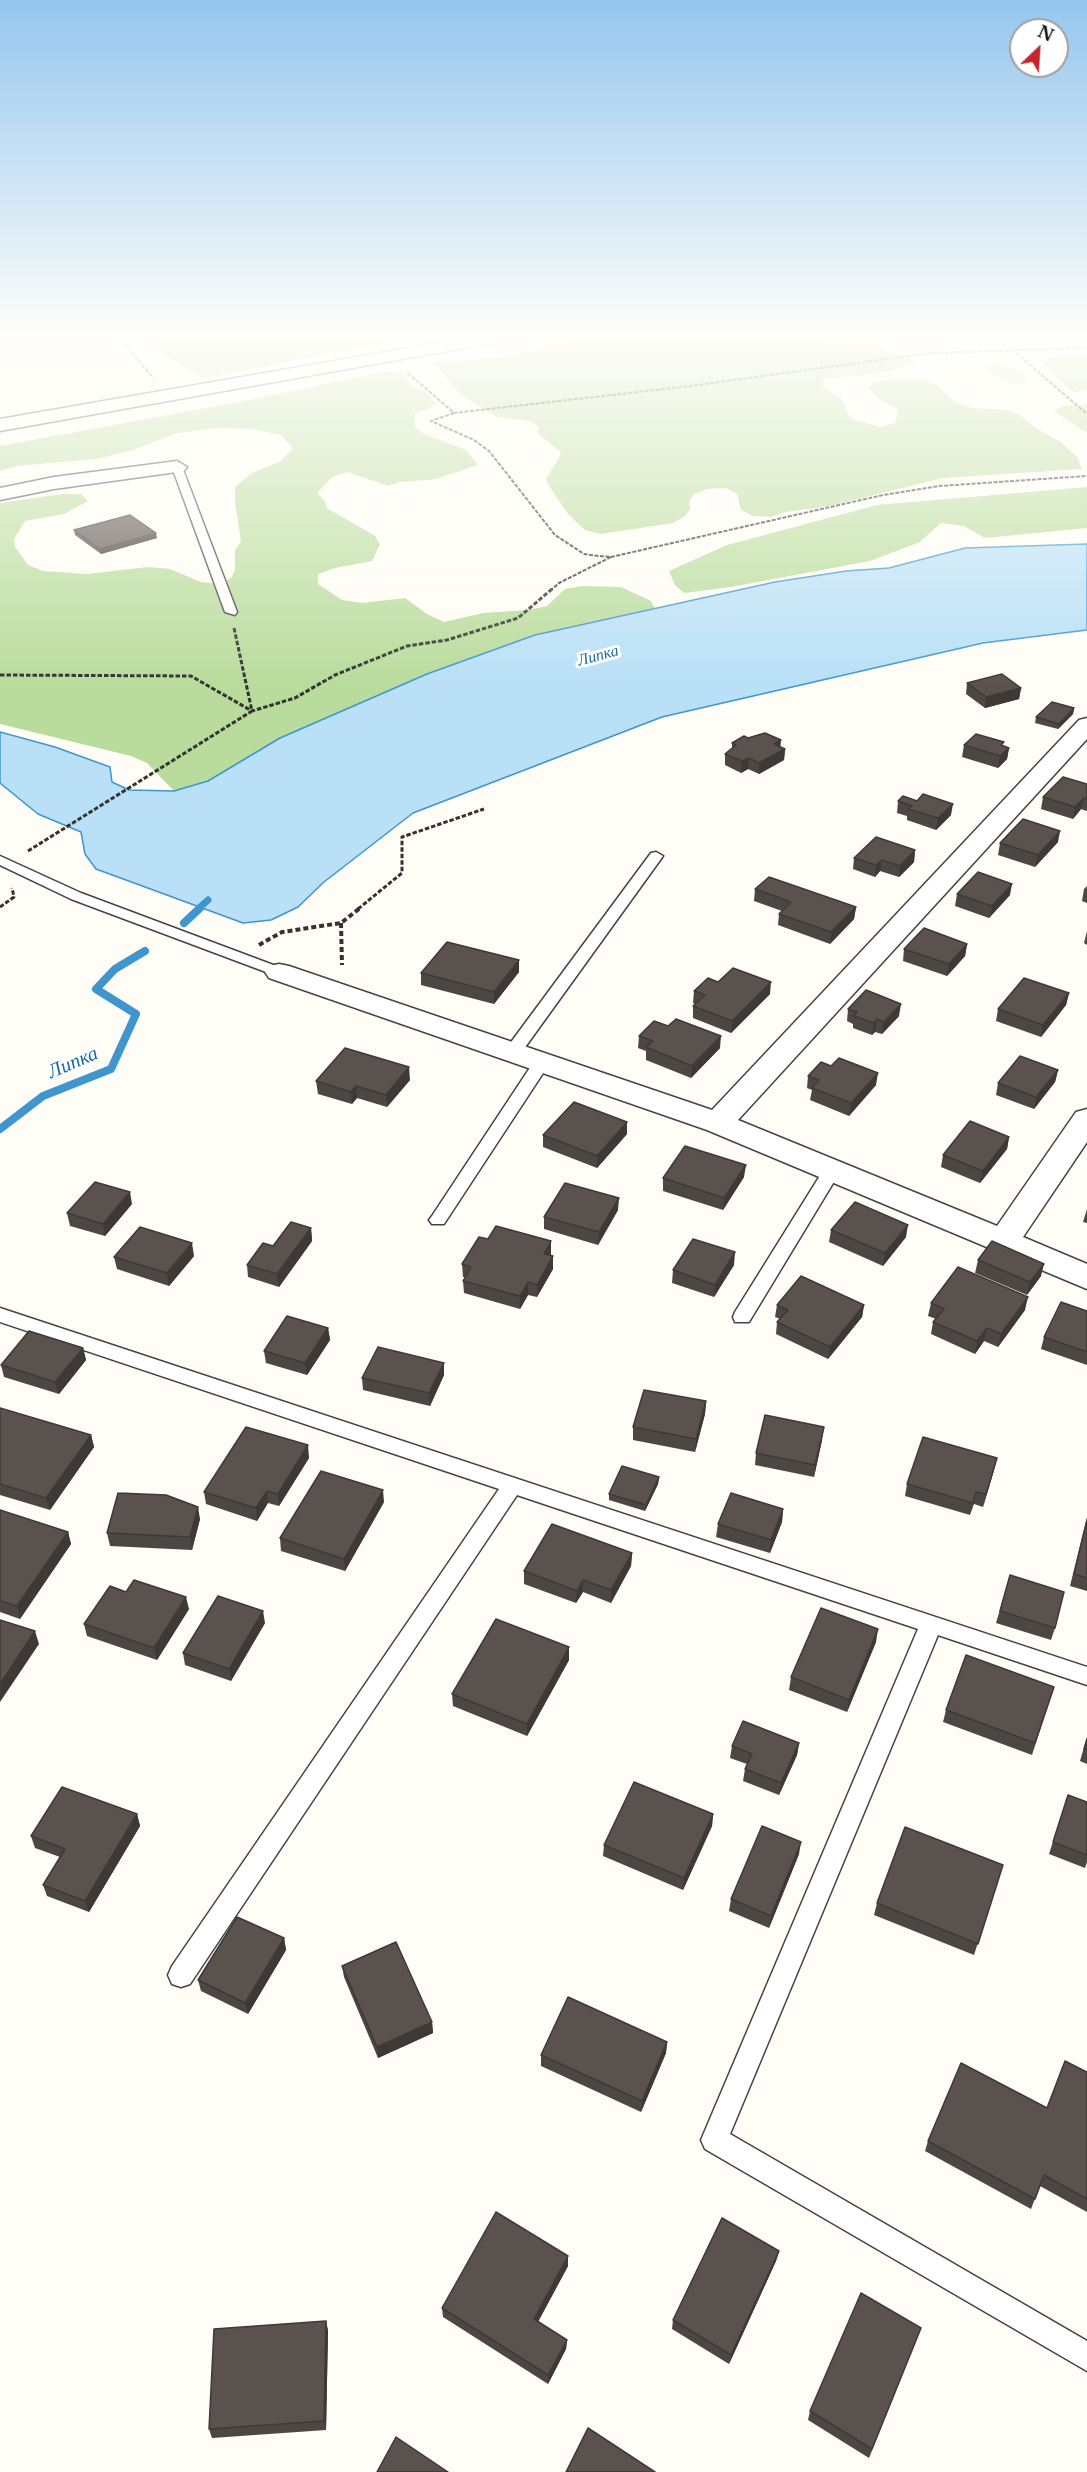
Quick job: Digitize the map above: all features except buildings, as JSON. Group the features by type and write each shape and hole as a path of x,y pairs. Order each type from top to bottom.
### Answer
{"street":[{"path":"0,494 54,483 177,467"},
{"path":"718,1123 1087,725"},
{"path":"279,972 718,1123 1087,1277"},
{"path":"1003,1242 1087,1119"}],"lane":[{"path":"177,467 231,612"},
{"path":"512,1053 656,856"},
{"path":"4,862 76,896 279,972"},
{"path":"438,1220 541,1064"},
{"path":"742,1317 832,1170"},
{"path":"0,1315 1087,1676"},
{"path":"181,1975 511,1486"},
{"path":"931,1625 714,2140 1087,2357"}],"path":[{"path":"492,454 555,535 584,554 611,557"},
{"path":"4,862 61,830 252,711 296,698 335,675 407,646 447,640 518,618 559,583 611,557 884,495 939,486 1087,476"},
{"path":"231,612 252,711"},
{"path":"0,675 191,676 252,711"},
{"path":"238,956 282,932 341,923 402,873 402,837 484,809"},
{"path":"341,923 342,965"}],"green space":[{"path":"0,454 115,454 96,459 17,466 0,471"},
{"path":"287,454 469,454 478,465 436,479 400,482 389,486 347,472 332,477 317,493 325,501 327,508 375,536 380,544 372,561 335,568 318,574 318,584 342,600 362,603 405,598 427,614 444,622 483,613 528,610 547,606 565,589 582,586 621,587 651,601 656,610 535,635 427,674 280,738 208,781 174,791 147,763 131,756 0,724 0,503 62,494 81,494 88,501 64,514 25,521 14,539 15,547 28,565 43,571 87,574 148,567 170,569 201,582 221,584 232,577 235,569 235,550 241,542 235,487 252,473 281,461"},
{"path":"560,454 1074,454 1082,469 943,478 825,507 785,512 771,517 753,516 741,510 737,494 726,488 707,489 694,494 689,501 690,509 685,516 673,523 601,534 585,530 569,515 549,486 546,479"},
{"path":"1087,487 1087,528 985,538 964,526 941,523 920,542 870,561 731,587 684,593 675,585 669,571 727,545 877,505"}],"water":[{"path":"1087,544 1087,630 983,643 662,717 413,813 324,882 298,907 271,920 243,923 96,869 85,854 81,832 38,814 0,783 0,732 55,747 110,767 112,782 129,790 174,791 208,781 280,738 427,674 535,635 775,582 846,571 889,568 965,548"}],"waterway":[{"name":"Липка","path":"198,909 208,900"},
{"name":"Липка","path":"184,923 200,908"},
{"name":"Липка","path":"0,1129 43,1096 111,1069 136,1014 96,989 115,969 145,951"}]}
